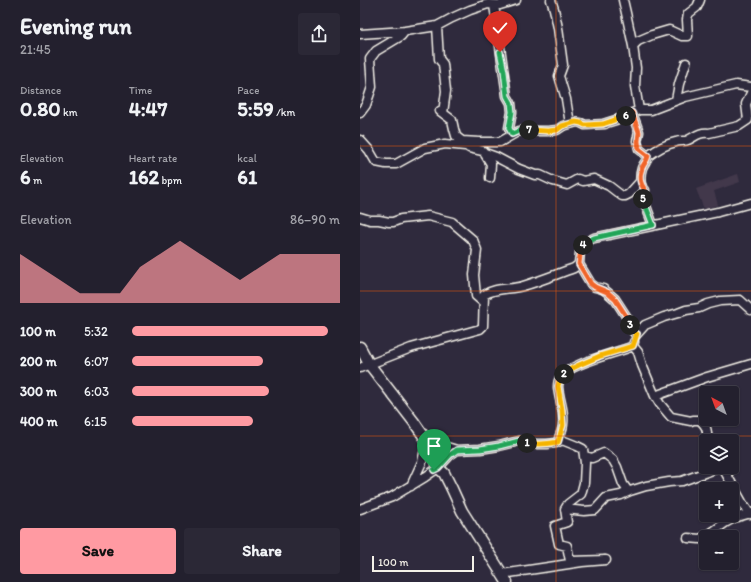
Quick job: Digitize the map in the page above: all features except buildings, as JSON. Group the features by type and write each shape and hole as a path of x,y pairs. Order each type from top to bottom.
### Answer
{"street":[{"path":"360,34 405,31 437,26 470,10 488,4 500,5 516,0"},
{"path":"551,0 558,28 563,65 559,76 566,99 570,124"},
{"path":"622,0 633,46 636,68 635,112 639,132 639,149 648,156"},
{"path":"633,46 638,41 670,30 682,36 688,36 688,14 697,7 700,0"},
{"path":"494,5 507,96 511,103 512,112 509,128 512,134"},
{"path":"437,26 439,59 443,64 446,90 442,112 452,120 456,136 462,141 473,143 500,142 519,131 557,130 562,126 576,122 585,125 604,124 635,112 651,110 685,97 736,85 751,87"},
{"path":"360,113 366,105 372,87 370,59 376,51 400,36 405,31"},
{"path":"676,100 679,84 686,63"},
{"path":"653,225 643,198 645,190 641,185 640,179 642,168 647,161 648,156 658,149 676,141 687,141 698,134 705,132 709,133 740,126 748,120 746,104 751,94"},
{"path":"360,140 369,150 376,162 386,164 396,164 425,148 444,144 465,146 473,143"},
{"path":"473,143 469,148 483,151 519,169 535,175 540,174 553,181 567,185 578,179 594,179 609,186 622,196 629,194 639,183 641,185"},
{"path":"485,153 491,164 490,178"},
{"path":"637,334 636,335 631,328 628,319 615,299 607,292 591,284 579,264 581,247 587,241 600,236 751,204"},
{"path":"360,217 370,220 393,222 401,219 428,216 452,222 473,240 477,250 474,275 476,296 483,302"},
{"path":"365,366 411,348 480,329 483,326 484,295 490,291 522,286 574,268 579,264"},
{"path":"633,346 637,334 645,325 686,310 699,308 720,301 740,300 751,310"},
{"path":"633,346 638,352 655,396 660,404 671,417 691,421 700,420 706,428 707,434"},
{"path":"558,442 563,425 558,386 560,378 567,371 579,365 600,356 633,346"},
{"path":"360,347 365,366 414,422 427,442 434,451 438,468 444,473 462,511 505,578 582,562 606,560 570,561 567,546 559,544 555,526 568,522 565,509 568,504 581,494 585,474 583,449 562,440 547,444 534,444 519,441 480,449 457,450 427,442"},
{"path":"655,396 707,377 751,364"},
{"path":"411,486 422,462 427,442"},
{"path":"360,509 388,500 438,468 457,450"},
{"path":"584,456 592,458 604,453 613,460 623,484 628,491"},
{"path":"565,509 584,511 595,510 606,498 621,495 628,491 646,486 682,481 701,474"},
{"path":"688,538 700,539 734,518 751,513 743,504 727,474"}],"shaded area":[{"path":"738,174 740,182 714,191 718,205 704,209 696,189"}],"route":[{"path":"434,470 457,450 480,449 519,441 534,444 558,442 563,425 558,386 560,378 567,371 579,365 600,356 633,346 637,334 636,335 631,328 628,319 615,299 607,292 591,284 579,264 581,247 587,241 594,238 653,225 643,198 645,190 641,185 640,179 642,168 647,161 648,156 639,149 639,132 632,113 603,124 585,125 576,122 562,126 557,130 519,131 512,134 509,128 512,112 511,103 507,96 500,52"}]}
